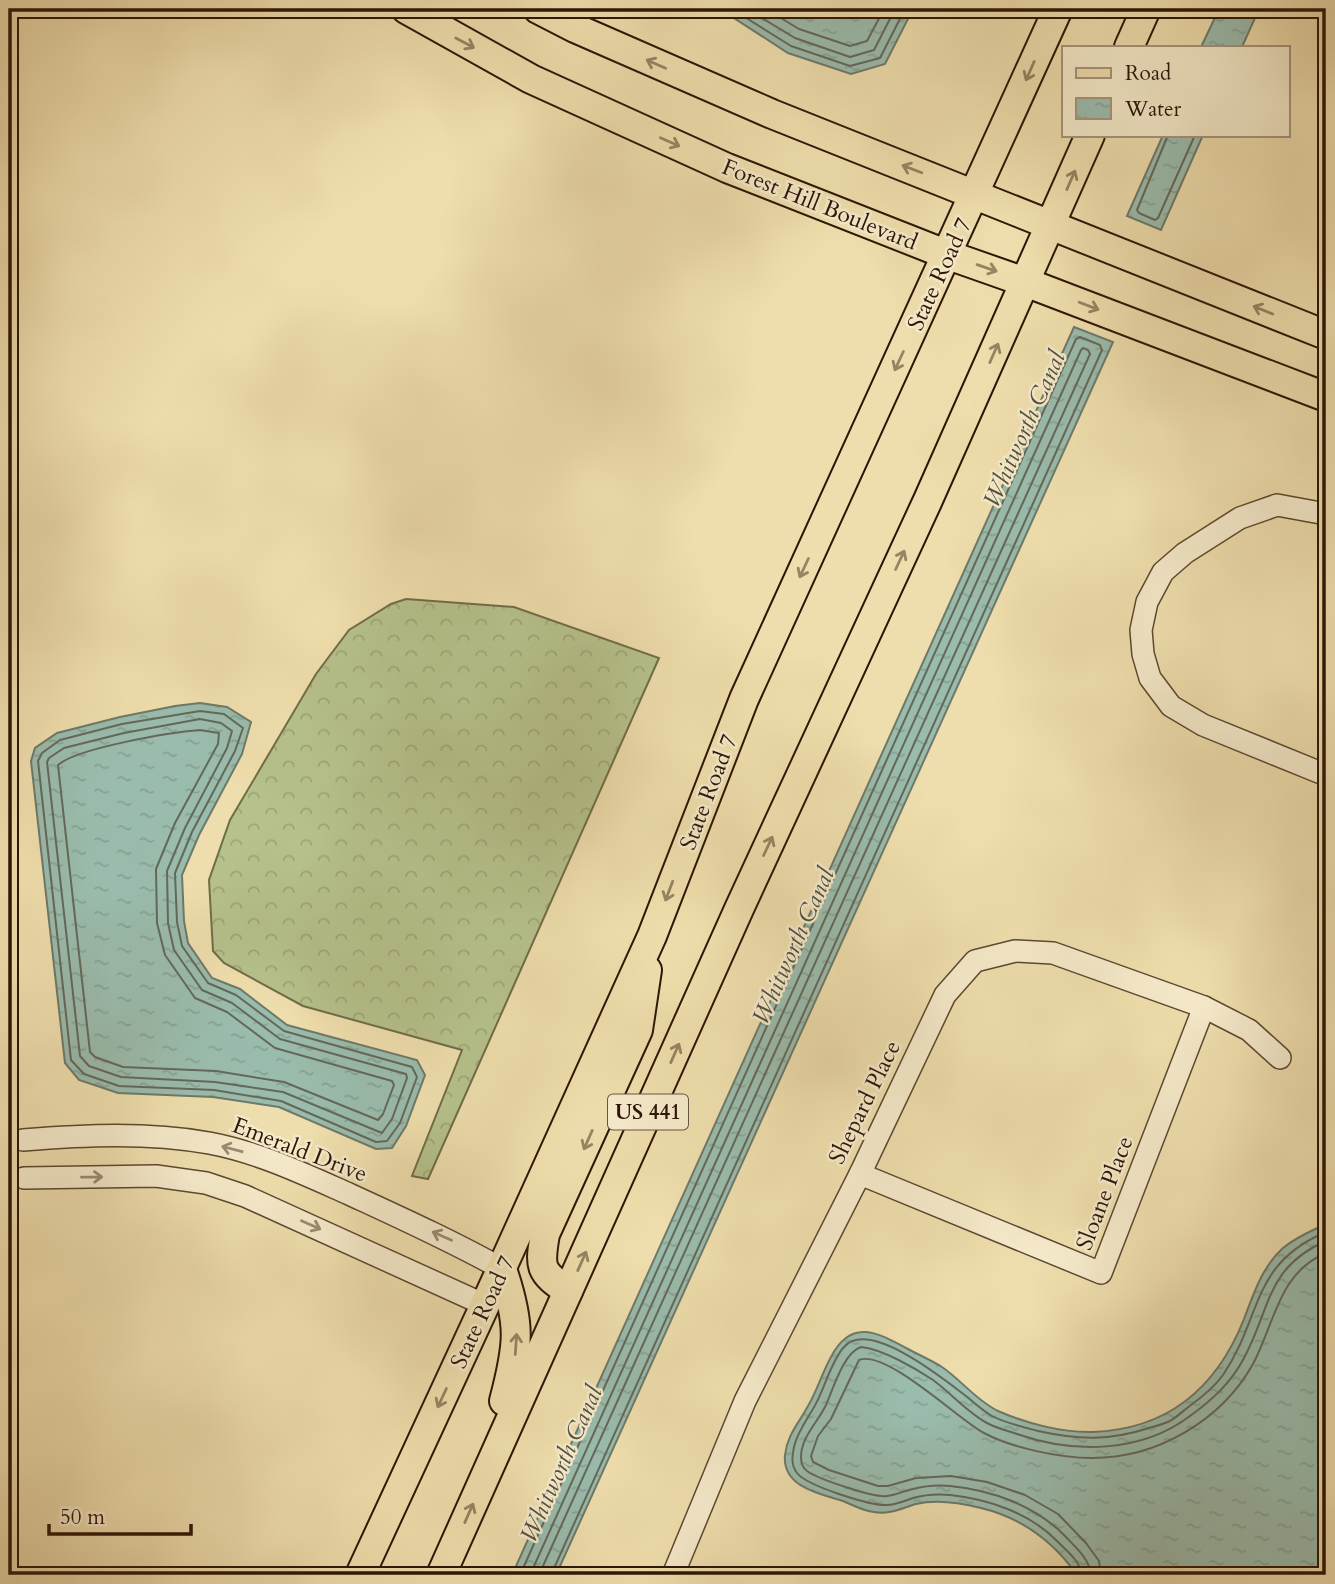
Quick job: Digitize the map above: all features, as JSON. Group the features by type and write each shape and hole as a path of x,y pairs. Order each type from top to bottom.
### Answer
{"main road":[{"name":"Forest Hill Boulevard","path":"406,9 432,26 531,79 727,168 1326,397"},
{"path":"538,9 575,28 772,114 1326,335"},
{"name":"State Road 7","path":"360,1575 652,936 744,699 1058,9"},
{"path":"1129,46 1146,9"},
{"name":"US 441","path":"441,1575 739,909 928,500 1090,136"},
{"path":"568,1291 547,1277 541,1258 545,1234 638,1030 652,936"},
{"path":"483,1481 515,1359 517,1328 512,1298 502,1269"}],"street":[{"path":"1326,514 1278,505 1240,518 1185,553 1163,572 1147,602 1142,630 1143,654 1150,678 1171,706 1203,726 1326,775"},
{"name":"Shepard Place","path":"673,1575 745,1401 860,1174 945,995 975,961 1015,951 1054,953 1204,1007 1249,1030 1280,1058"},
{"name":"Sloane Place","path":"860,1174 1101,1273 1204,1007"},
{"name":"Emerald Drive","path":"23,1140 152,1136 209,1143 256,1155 455,1242 502,1269"},
{"path":"24,1178 156,1176 206,1183 245,1196 485,1306"}],"green space":[{"path":"406,599 514,607 659,658 428,1179 412,1176 462,1050 303,1006 224,963 213,951 209,880 230,820 316,674 349,630 391,604"}],"water":[{"path":"720,9 913,9 885,64 851,74 788,53"},
{"path":"1219,9 1259,9 1242,46 1201,46"},
{"path":"1163,136 1203,136 1161,230 1127,216"},
{"path":"1074,327 1113,342 556,1575 512,1575"},
{"path":"200,703 227,707 251,722 242,754 199,835 182,875 188,943 212,978 240,989 287,1025 417,1060 425,1075 406,1126 392,1148 376,1149 279,1107 213,1097 118,1093 79,1080 65,1063 31,761 35,748 57,733 120,717"},
{"path":"1326,1224 1326,1575 1077,1575 1047,1541 996,1512 941,1502 916,1504 885,1513 870,1511 814,1492 796,1482 790,1475 785,1455 791,1435 839,1345 856,1333 875,1334 897,1343 942,1367 990,1407 1032,1423 1069,1431 1093,1432 1145,1423 1167,1413 1187,1400 1220,1365 1233,1343 1269,1263 1293,1241"}],"water label":[{"name":"Whitworth Canal","path":"1024,429"},
{"name":"Whitworth Canal","path":"793,946"},
{"name":"Whitworth Canal","path":"561,1464"}]}
